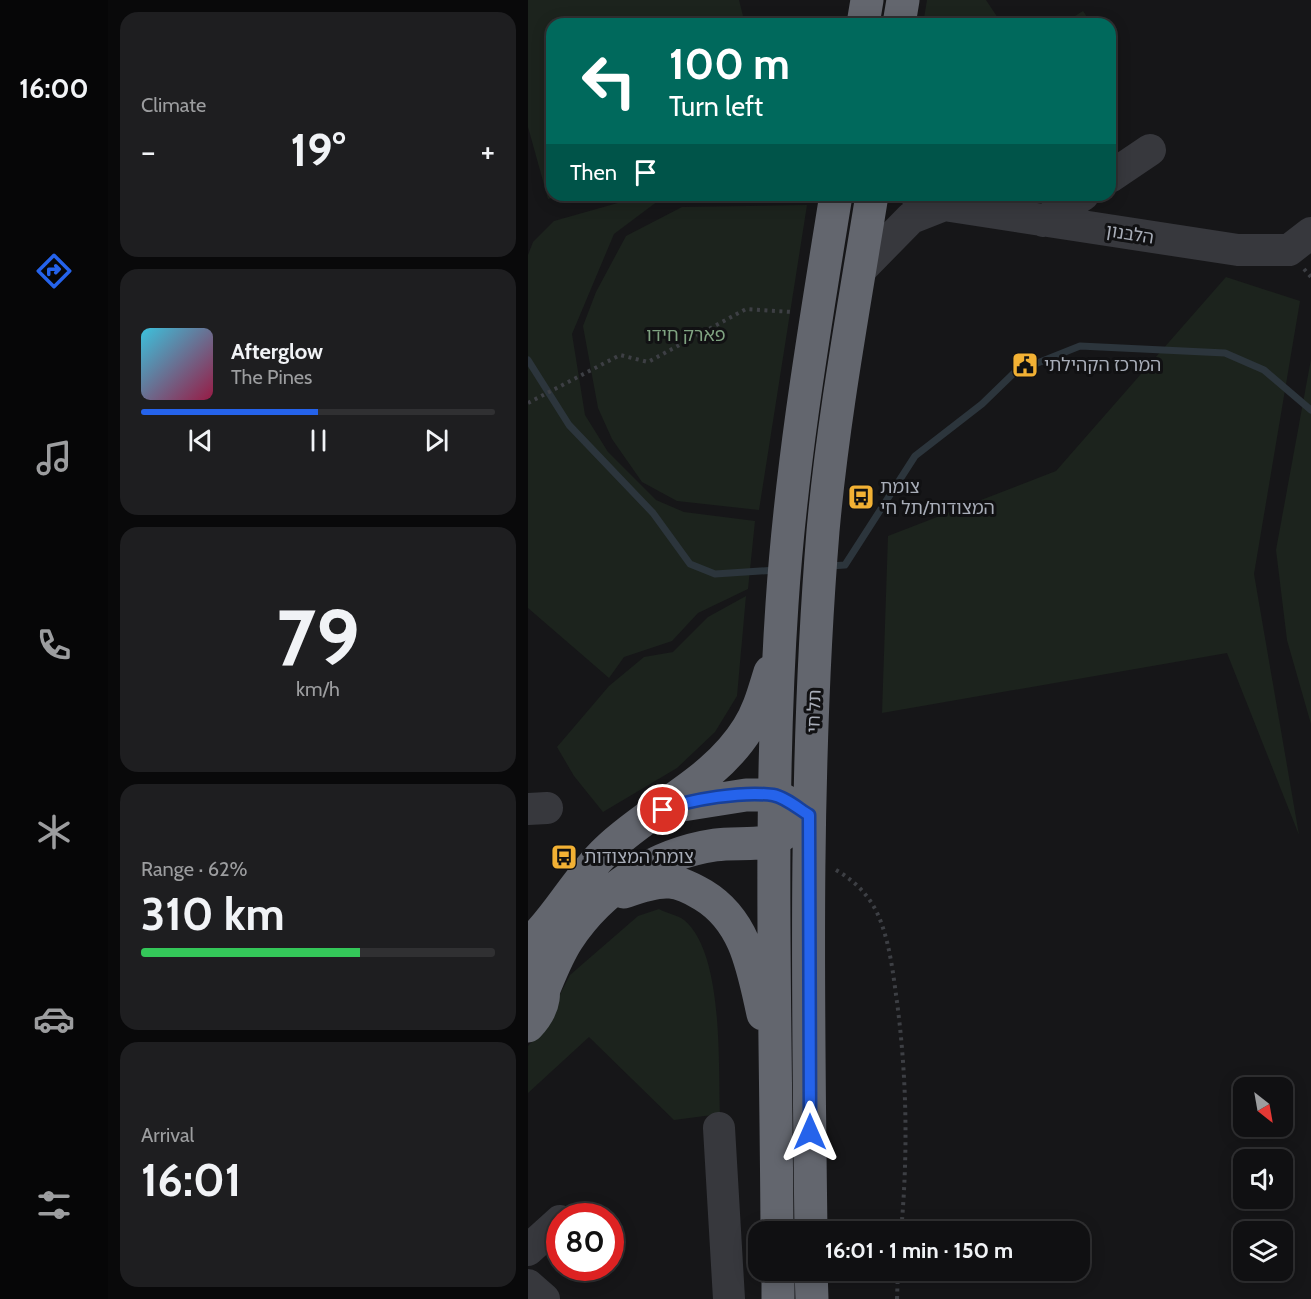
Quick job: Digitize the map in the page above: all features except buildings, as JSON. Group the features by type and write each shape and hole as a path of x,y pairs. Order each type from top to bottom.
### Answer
{"highway":[{"path":"864,18 867,0"},
{"path":"900,18 903,0"},
{"name":"תל חי","path":"777,1221 775,795 781,636 792,490 835,201"},
{"name":"תל חי","path":"811,1221 809,815 817,609 836,424 871,201"},
{"path":"528,945 605,852 649,815 711,772 732,750 749,726 761,700 781,636"},
{"path":"528,1026 542,1008 536,978 587,913 618,885 654,862 686,851 715,845 775,840 809,815 775,795 747,795 677,804 649,815"},
{"path":"602,899 644,885 669,882 691,888 712,901 735,923 748,951 776,1069"},
{"path":"778,1281 778,1299"},
{"path":"812,1281 812,1299"}],"street":[{"path":"1116,173 1150,150"},
{"name":"הלבנון","path":"931,201 944,206 1265,252 1289,250 1311,233"},
{"path":"1044,221 1074,201"},
{"name":"הלבנון","path":"860,270 911,218 944,206"},
{"path":"719,1128 729,1299"},
{"path":"528,1250 546,1234"},
{"path":"528,1285 543,1299"}],"path":[{"path":"528,403 620,355 648,362 746,309 817,313"},
{"path":"810,861 842,873 865,893 878,915 891,952 902,1037 906,1148 902,1221"},
{"path":"897,1299 898,1281"}],"green space":[{"path":"528,0 739,0 744,18 546,18 546,192 528,127"},
{"path":"927,0 986,0 998,18 924,18"},
{"path":"1083,11 1088,18 1072,18"},
{"path":"625,201 658,201 614,234 572,334 585,415 608,452 656,500 684,512 755,521 748,589 698,613 672,641 624,657 609,678 528,608 528,255 533,242 554,221"},
{"name":"פארק חידו","path":"807,205 759,510 677,501 642,482 612,439 598,408 583,326 596,292 626,236 682,207"},
{"path":"1226,277 1300,301 1254,574 1299,835 1227,653 882,713 888,536 1056,471"},
{"path":"1311,359 1311,724 1287,640 1276,550"},
{"path":"746,596 737,696 715,732 677,768 603,812 574,776 557,747 609,686 644,657 673,652 708,617"},
{"path":"659,909 684,920 697,936 706,957 716,1011 720,1114 674,1120 589,1037 528,1093 528,1046 540,1033 570,975 638,916"}],"waterway":[{"path":"830,566 845,565 915,456 982,404 1015,372 1080,346 1225,353 1264,370 1311,410"},
{"path":"528,360 569,425 653,513 690,564 715,574 777,570"}],"place":[{"name":"המרכז הקהילתי","path":"1025,365"},
{"name":"צומת המצודות/תל חי","path":"861,497"},
{"name":"צומת המצודות","path":"564,857"}],"route":[{"path":"663,810 677,804 747,795 775,795 809,815 810,1132"}]}
